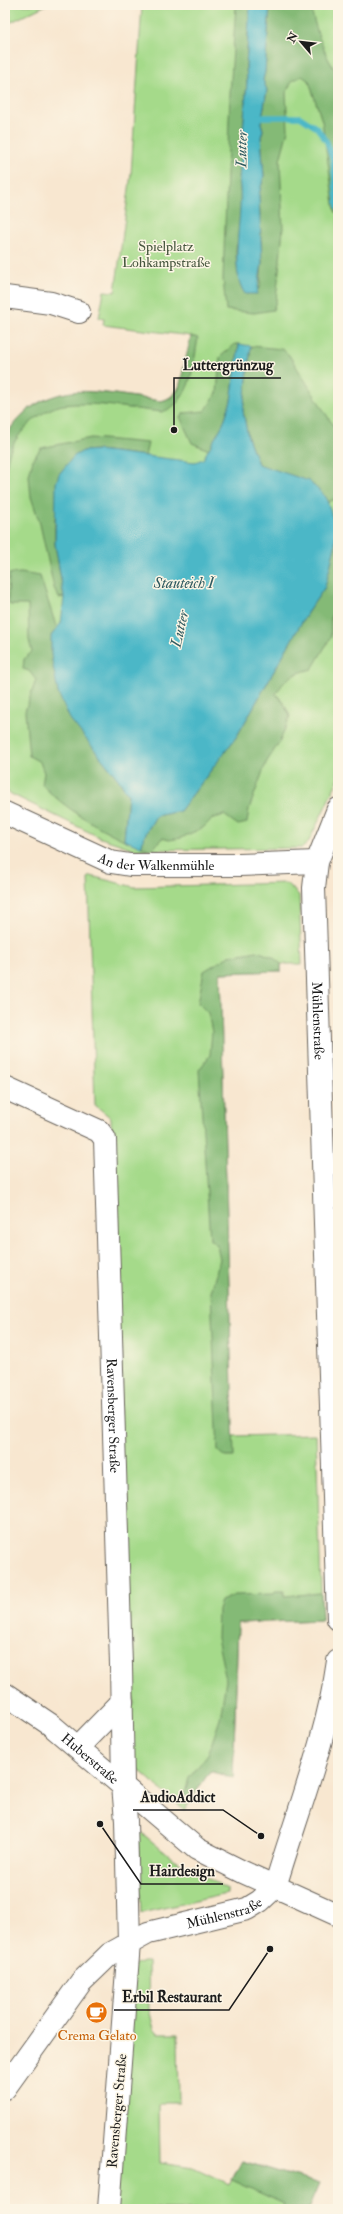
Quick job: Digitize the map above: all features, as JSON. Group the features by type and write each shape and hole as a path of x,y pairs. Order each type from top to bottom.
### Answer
{"street":[{"path":"5,297 51,303 79,312"},
{"name":"Mühlenstraße","path":"338,810 317,862 314,888 332,1219 338,1619"},
{"name":"An der Walkenmühle","path":"5,813 111,862 130,865 239,865 317,862"},
{"name":"Ravensberger Straße","path":"5,1088 99,1131 105,1139 122,1702 122,1785 126,1821 129,1943 109,2209"},
{"name":"Mühlenstraße","path":"5,2088 81,1982 110,1954 148,1934 247,1909 260,1901 275,1887 316,1756 335,1685 338,1661"},
{"name":"Huberstraße","path":"5,1694 51,1725 197,1848 275,1887 338,1915"},
{"path":"78,1747 122,1702"}],"green space":[{"path":"5,5 46,5 5,25"},
{"name":"Spielplatz Lohkampstraße","path":"142,5 338,5 338,780 308,843 302,848 137,850 101,838 5,791 5,438 21,416 36,404 52,397 70,393 88,392 125,395 161,401 170,397 181,384 186,365 191,336 103,325 104,319 99,318 104,291 115,292 131,174"},
{"path":"236,5 250,5 246,66 247,81 239,180 241,201 240,223 239,238 236,246 236,259 242,289 260,288 262,263 259,195 264,176 261,137 263,130 261,123 267,90 263,80 265,72 270,5 310,5 324,50 338,75 338,215 335,211 322,121 309,81 302,76 292,81 286,93 288,130 280,160 283,229 276,301 273,310 254,313 226,310 223,279 230,94"},
{"path":"191,336 198,338 192,371 180,400 172,407 162,412 112,406 75,404 63,405 48,410 33,420 16,440 9,454 5,480 4,451 6,437 17,420 33,406 52,397 81,391 161,401 170,398 179,388"},
{"path":"235,344 239,344 231,401 223,424 209,450 192,443 180,417 184,413 205,411 217,393 220,357"},
{"path":"251,346 282,349 289,355 338,433 338,498 328,502 326,497 258,464 248,437 243,411"},
{"path":"91,438 148,443 145,456 98,450 83,451 55,518 55,544 64,597 59,598 54,588 40,524 31,497 29,476 33,459 41,448"},
{"path":"336,528 338,528 338,604 331,616 331,637 312,669 291,677 283,684 276,694 283,702 290,716 280,741 266,763 249,809 247,823 238,825 224,815 212,819 204,827 181,838 169,840 162,838 152,850 141,847 146,833 156,816 180,811 237,736 307,613 325,587 335,547"},
{"path":"21,573 40,576 57,629 51,636 93,747 118,779 128,795 124,840 80,816 51,794 42,785 44,773 40,762 29,756 25,711 36,680 29,671 23,669 24,659 32,652 29,640 28,605 10,605 8,600 9,574"},
{"path":"91,876 134,887 286,883 299,895 302,964 281,964 281,971 220,973 233,1436 316,1434 322,1620 238,1623 233,1778 210,1771 184,1810 130,1762 130,1705 134,1705 133,1670 126,1668 111,1118 95,1105 88,878"},
{"path":"257,951 273,957 281,964 281,971 220,973 234,1457 225,1457 218,1451 211,1292 220,1259 217,1245 210,1240 199,1070 210,1055 212,1032 208,1013 198,1003 204,971 229,956"},
{"path":"275,1591 284,1591 284,1596 321,1593 322,1620 238,1623 233,1778 210,1771 190,1801 184,1795 189,1778 208,1754 220,1719 226,1680 217,1638 218,1609 221,1601 235,1595 274,1594"},
{"path":"137,1829 173,1859 227,1889 227,1894 141,1913"},
{"path":"143,1962 148,1962 149,2009 154,2029 158,2034 178,2034 179,2103 159,2103 160,2163 193,2168 229,2185 242,2161 320,2184 309,2209 114,2209 131,1967"},
{"path":"242,2161 320,2184 309,2209 282,2209 284,2204 232,2180"}],"water":[{"name":"Lutter","path":"250,5 270,5 265,72 263,80 267,90 261,123 263,130 261,137 264,176 259,195 262,263 257,294 245,294 240,283 237,270 240,208 239,180 247,81 246,66"},
{"name":"Stauteich I","path":"239,344 251,346 243,411 248,437 258,464 309,481 326,497 336,528 335,547 325,587 307,613 237,736 180,811 156,816 146,833 141,847 124,840 128,795 118,779 70,719 58,693 51,655 51,636 61,623 64,597 55,544 56,483 59,474 74,456 83,451 98,450 195,462 203,459 223,424 231,401"}],"waterway":[{"path":"255,117 300,117 317,128 327,142 333,161 338,208"}],"place":[{"name":"Luttergrünzug","path":"174,430"},
{"name":"Hairdesign","path":"100,1824"},
{"name":"AudioAddict","path":"261,1836"},
{"name":"Erbil Restaurant","path":"270,1949"},
{"name":"Crema Gelato","path":"97,2013"}]}
